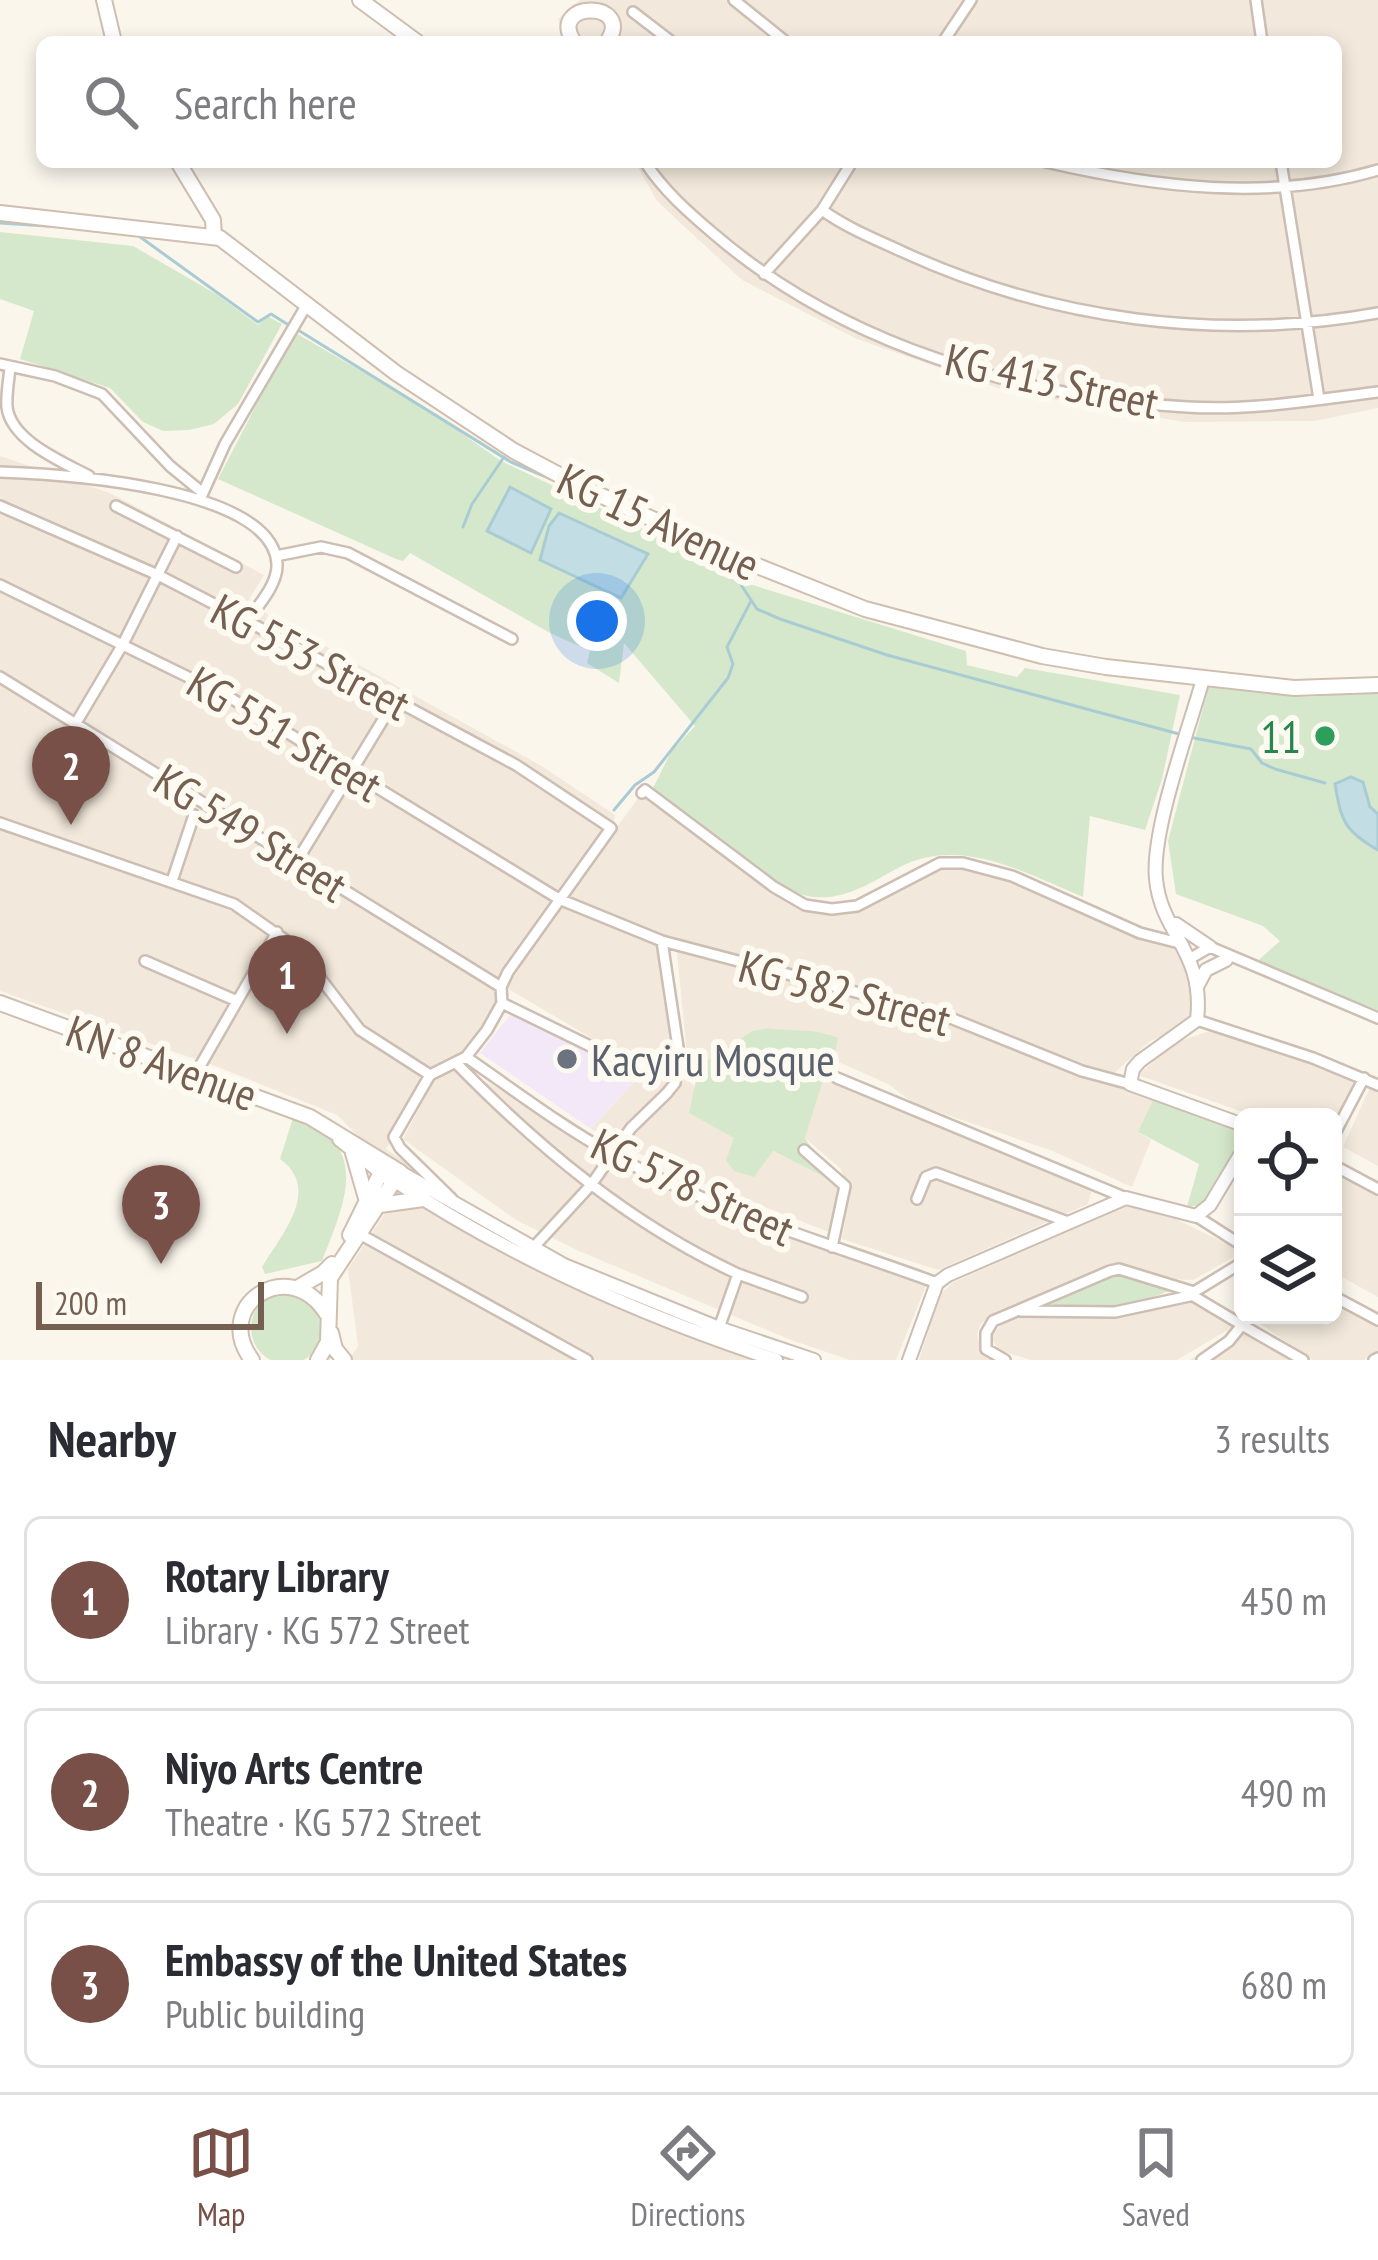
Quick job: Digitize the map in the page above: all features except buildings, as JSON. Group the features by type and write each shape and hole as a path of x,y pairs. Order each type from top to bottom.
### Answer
{"main road":[{"path":"104,0 113,36"},
{"path":"360,0 409,36"},
{"path":"569,36 570,16 578,8 608,5 610,36"},
{"path":"182,168 215,223 214,236"},
{"name":"KG 15 Avenue","path":"0,213 214,236 235,247 424,392 514,451 801,586 865,609 1042,656 1294,688 1378,686"},
{"name":"KN 8 Avenue","path":"0,1003 323,1124 390,1172"},
{"name":"KN 8 Avenue","path":"323,1124 353,1153 390,1172"},
{"path":"353,1153 373,1202"},
{"path":"318,1360 328,1342 330,1278 390,1172"},
{"path":"373,1202 423,1199"},
{"path":"297,1288 323,1274 357,1232"},
{"path":"248,1358 240,1331 252,1300 275,1286 297,1288 318,1300 335,1349 344,1360"}],"street":[{"path":"734,0 779,36"},
{"path":"947,36 971,0"},
{"path":"1256,0 1261,36"},
{"path":"633,12 664,36"},
{"name":"KG 413 Street","path":"650,168 688,210 764,274 857,325 999,378 1189,407 1258,407 1378,392"},
{"path":"764,274 822,210 848,168"},
{"path":"1075,168 1142,182 1285,187 1378,170"},
{"path":"1283,168 1319,399"},
{"path":"822,210 846,227 946,272 1090,313 1217,326 1378,313"},
{"path":"202,496 225,444 306,306"},
{"path":"92,478 46,452 16,426 7,406 5,366 56,376 102,394 202,496 240,517 272,547 278,572 247,621"},
{"path":"0,472 92,478 202,496"},
{"name":"KG 553 Street","path":"0,506 158,575 247,621 516,765 610,828 560,899"},
{"path":"116,506 236,567"},
{"path":"76,723 123,644 177,536"},
{"path":"276,556 321,547 348,553 512,639"},
{"name":"KG 551 Street","path":"0,585 229,697 560,899"},
{"name":"KG 549 Street","path":"0,676 502,987"},
{"path":"1197,1020 1191,958 1165,913 1156,880 1155,849 1203,679"},
{"path":"297,861 395,700"},
{"path":"642,793 645,790 806,905 857,906 940,863 963,863 1012,876 1140,932 1183,944"},
{"path":"172,881 194,814"},
{"path":"0,823 233,904 277,932 313,964 360,1030 430,1076"},
{"path":"459,1207 395,1143 396,1133 430,1076 461,1060 502,1004 502,987 527,941 560,899"},
{"name":"KG 582 Street","path":"560,899 662,941 943,1015 1082,1071 1130,1084"},
{"path":"1165,913 1181,929 1231,960 1378,1018"},
{"path":"196,1073 277,932"},
{"path":"532,1249 675,1082 679,1054 662,941"},
{"path":"1191,958 1210,946"},
{"path":"1191,958 1231,960"},
{"path":"1197,986 1206,970 1231,960"},
{"path":"145,961 237,1001"},
{"path":"502,1004 633,1067 676,1068"},
{"path":"1197,1020 1140,1061 1130,1084 1234,1122"},
{"path":"1197,1020 1378,1085"},
{"path":"461,1060 509,1118 591,1185 655,1229 739,1274 802,1297"},
{"name":"KG 578 Street","path":"461,1060 612,1154 788,1232 937,1283"},
{"path":"837,1078 1126,1198 1196,1216 1234,1240"},
{"path":"1342,1120 1364,1078"},
{"path":"804,1150 845,1186 832,1247"},
{"path":"1196,1216 1210,1204 1234,1165"},
{"path":"1342,1171 1378,1189"},
{"path":"390,1172 423,1199 561,1270 776,1360"},
{"path":"390,1172 459,1207 561,1270"},
{"path":"917,1198 926,1177 936,1172 1068,1222"},
{"path":"910,1360 937,1283 1126,1198"},
{"path":"357,1232 587,1360"},
{"path":"1019,1311 1114,1312 1194,1293 1234,1268"},
{"path":"1005,1360 986,1349 986,1333 993,1322 1119,1269 1194,1293 1303,1360"},
{"path":"719,1328 739,1274"},
{"path":"1342,1301 1378,1320"},
{"path":"659,1309 814,1360"},
{"path":"1202,1360 1242,1325"}],"shaded area":[{"path":"580,0 1378,0 1378,408 1315,421 1184,422 1010,392 857,339 742,280 657,201 638,168 1342,168 1342,36 562,36 558,19"},
{"path":"0,456 110,493 264,575 247,603 540,765 615,815 611,830 560,901 655,940 673,1012 674,1059 648,1064 627,1059 505,987 504,1005 467,1056 443,1071 466,1071 680,1187 927,1283 896,1360 850,1360 791,1340 516,1220 403,1139 438,1073 386,1149 534,1247 801,1360 349,1360 358,1346 348,1269 388,1209 368,1146 337,1115 218,1067 0,991"},
{"path":"639,797 653,800 797,909 824,912 864,905 930,870 967,862 1009,876 1143,941 1182,951 1196,988 1187,1028 1150,1041 1112,1075 915,1000 672,939 565,898"},
{"path":"676,944 896,999 1079,1075 1155,1096 1139,1133 1151,1140 1132,1187 1053,1151 915,1104 888,1084 834,1060 838,1038 827,1033 752,1031 699,1066 688,1064"},
{"path":"513,1011 611,1066 621,1067 633,1083 591,1129 480,1053"},
{"path":"1213,1030 1359,1075 1342,1108 1234,1109 1138,1075 1177,1042"},
{"path":"650,1071 679,1073 772,1151 843,1185 834,1234 682,1175 591,1129"},
{"path":"825,1074 890,1104 1094,1181 1088,1204 938,1270 842,1239 850,1196 841,1169 805,1138"},
{"path":"1371,1085 1378,1089 1378,1166 1343,1147"},
{"path":"1342,1176 1378,1194 1378,1297 1342,1277"},
{"path":"1139,1201 1234,1248 1234,1257 1193,1280 1170,1279 1123,1265 1100,1268 981,1323 977,1334 981,1349 1005,1360 919,1360 940,1294 954,1282"},
{"path":"1189,1299 1228,1319 1231,1328 1177,1360 1031,1360 999,1350 990,1337 1013,1312 1143,1313"},
{"path":"1342,1306 1378,1324 1378,1352 1364,1360 1312,1360 1261,1324 1342,1324"},
{"path":"1245,1328 1297,1360 1189,1360"}],"green space":[{"path":"0,232 133,246 216,294 258,325 267,316 282,324 238,404 214,424 163,431 143,422 110,388 20,359 34,311 0,299"},
{"path":"294,332 430,411 501,461 722,566 733,579 966,651 967,665 1017,677 1025,668 1180,695 1162,779 1145,830 1090,816 1083,897 968,856 921,859 836,896 813,897 775,882 730,852 653,788 671,752 695,726 624,643 619,683 587,663 590,651 410,553 403,561 396,559 218,479"},
{"path":"1209,685 1306,697 1378,692 1378,1010 1254,964 1280,941 1263,926 1176,894 1168,841"},
{"path":"768,1028 838,1038 805,1138 837,1183 773,1151 754,1177 734,1171 726,1160 734,1138 689,1113 699,1066 752,1031"},
{"path":"1155,1096 1234,1120 1234,1166 1211,1204 1187,1207 1199,1164 1138,1132"},
{"path":"293,1118 335,1143 344,1159 344,1197 322,1261 265,1274 262,1267 288,1226 298,1198 292,1171 280,1159"},
{"path":"1120,1268 1178,1287 1110,1306 1039,1302"},
{"path":"273,1295 301,1295 320,1314 320,1342 302,1360 272,1360 254,1342 254,1314"}],"water":[{"path":"510,487 551,509 531,553 487,531"},
{"path":"559,513 648,554 621,598 540,560 549,526"},
{"path":"1351,777 1363,782 1370,807 1378,814 1378,850 1358,837 1342,816 1335,784"}],"waterway":[{"path":"0,223 62,227"},
{"path":"136,234 258,322 271,314 287,324"},
{"path":"298,330 511,462 558,482"},
{"path":"463,527 472,504 504,457"},
{"path":"653,527 682,540"},
{"path":"724,559 757,609 780,619 887,655 1179,734"},
{"path":"614,810 635,785 654,772 728,678 733,664 727,647 751,601"},
{"path":"1194,738 1251,749 1262,763 1275,769 1325,783"}],"place":[{"name":"11","path":"1325,736"},
{"name":"Niyo Arts Centre","path":"71,825"},
{"name":"Rotary Library","path":"287,1034"},
{"name":"Kacyiru Mosque","path":"567,1059"},
{"name":"Embassy of the United States","path":"161,1264"}]}
